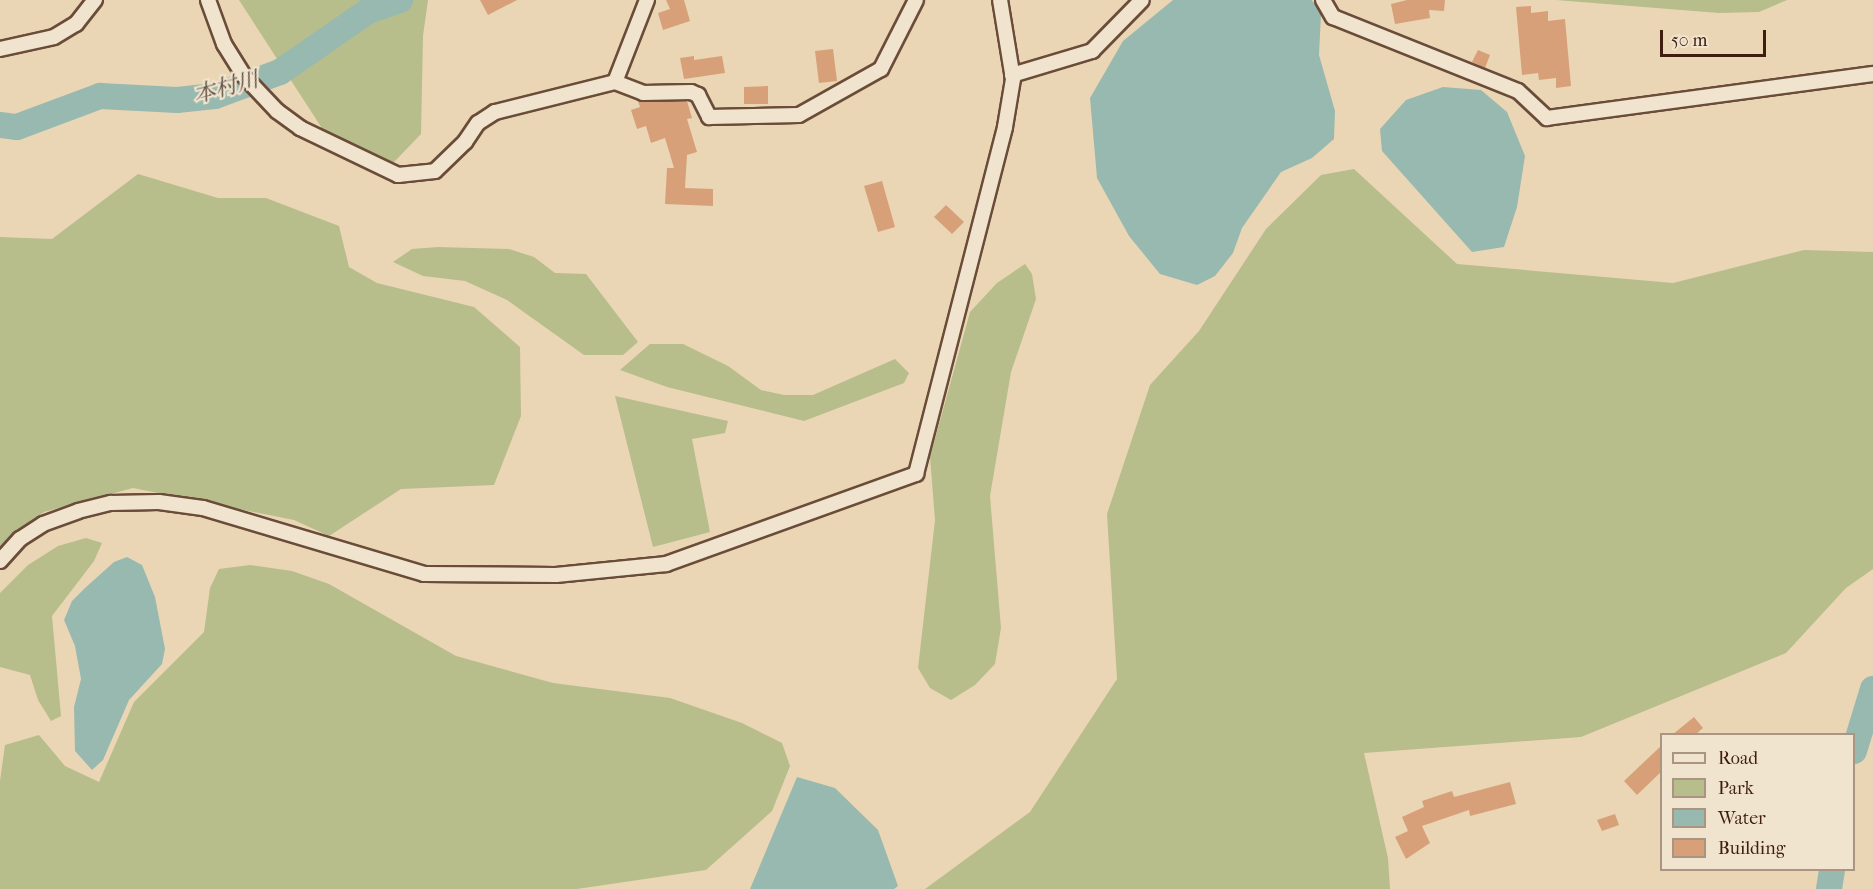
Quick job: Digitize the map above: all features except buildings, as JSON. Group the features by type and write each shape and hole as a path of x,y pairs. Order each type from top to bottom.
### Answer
{"street":[{"path":"0,49 54,37 76,24 95,0"},
{"path":"208,0 224,44 243,75 277,111 300,128 398,175 435,171 465,142 478,123 495,111 615,82 643,93 691,92 698,95 709,117 799,115 881,69 916,0"},
{"path":"615,82 647,0"},
{"path":"0,561 20,539 43,524 78,510 111,503 159,502 203,508 424,574 556,575 666,564 916,474 1002,138 1012,75 1000,0"},
{"path":"1012,75 1092,51 1142,0"},
{"path":"1323,0 1333,17 1518,91 1547,118 1873,74"}],"green space":[{"path":"239,0 428,0 423,36 421,134 394,162 368,157 327,136"},
{"path":"1556,0 1787,0 1759,12 1719,13"},
{"path":"1354,169 1457,264 1673,283 1804,250 1873,252 1873,569 1846,588 1786,653 1581,737 1364,753 1388,858 1390,889 925,889 1030,812 1117,679 1107,514 1150,385 1199,331 1266,229 1321,175"},
{"path":"138,174 218,198 266,198 339,226 349,267 377,283 474,307 520,347 521,416 494,485 401,489 329,536 294,520 133,488 44,512 0,548 0,237 52,239"},
{"path":"438,247 509,249 534,257 555,273 586,274 638,342 623,355 584,355 507,300 465,281 423,276 393,262 412,249"},
{"path":"1025,264 1032,274 1036,299 1011,372 990,496 1001,628 995,664 975,685 951,700 930,688 918,668 935,520 930,457 970,312 997,283"},
{"path":"650,344 683,344 728,366 761,390 784,395 813,395 895,359 909,373 904,383 804,421 667,387 620,370"},
{"path":"615,396 728,421 725,433 692,439 710,532 653,547"},
{"path":"86,538 102,543 94,561 52,616 61,716 51,721 38,700 30,675 0,667 0,593 28,565 58,546"},
{"path":"250,565 292,571 329,584 456,656 553,683 670,698 742,723 782,743 790,766 772,811 706,870 577,889 0,889 0,781 5,745 39,735 65,766 99,782 134,702 204,632 210,588 219,569"}],"water":[{"path":"1173,0 1312,0 1321,14 1319,55 1335,111 1334,139 1312,158 1281,172 1242,228 1233,253 1215,276 1197,285 1160,274 1129,236 1097,178 1090,98 1123,41"},
{"path":"1443,87 1481,90 1507,112 1525,156 1517,207 1504,247 1472,252 1382,151 1380,129 1406,100"},
{"path":"127,557 142,565 155,597 165,649 162,664 129,700 103,760 92,770 75,751 74,707 81,679 75,646 64,620 72,601 85,588 114,562"},
{"path":"797,777 835,788 878,830 898,886 894,889 750,889"}],"waterway":[{"name":"本村川","path":"0,125 17,127 100,96 177,100 215,96 280,72 368,11 400,0"},
{"path":"1855,748 1873,689"},
{"path":"1829,889 1832,871"}]}
